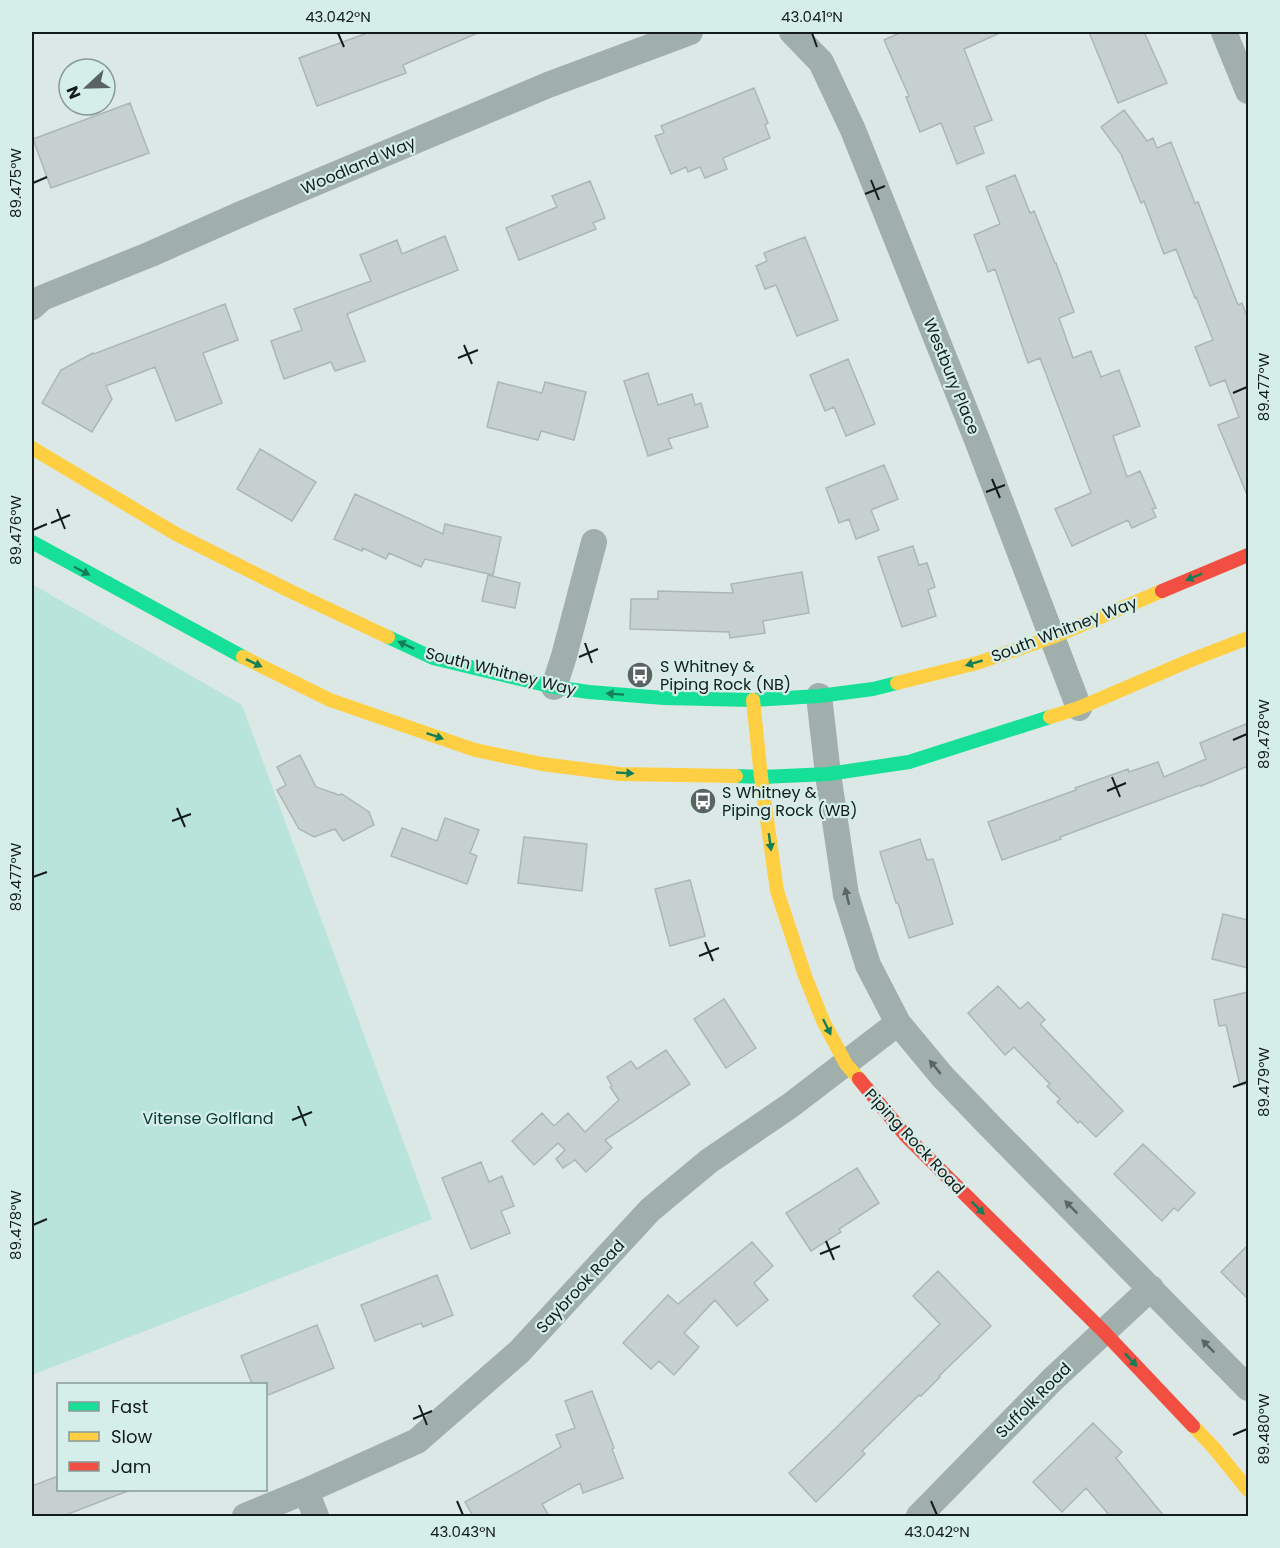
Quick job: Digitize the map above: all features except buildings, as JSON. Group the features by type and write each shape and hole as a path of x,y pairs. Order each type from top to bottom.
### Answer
{"main road":[{"name":"South Whitney Way","path":"32,448 176,534 292,592 433,658 554,687 590,692 664,698 753,700 819,696 873,688 977,663 1053,637 1248,555"},
{"path":"32,542 237,654 330,700 475,750 542,764 620,774 761,777 828,774 909,762 1079,708 1248,638"},
{"name":"Piping Rock Road","path":"753,700 777,891 805,976 823,1021 846,1064 906,1136 1104,1332 1214,1448 1248,1490"}],"street":[{"name":"Woodland Way","path":"32,307 42,298 527,94 690,32"},
{"name":"Westbury Place","path":"792,32 821,62 853,130 977,440 1079,708"},
{"path":"1224,32 1248,91"},
{"path":"554,687 594,542"},
{"path":"819,696 846,895 868,965 898,1023 942,1076 991,1128 1248,1388"},
{"name":"Saybrook Road","path":"245,1516 417,1441 519,1352 650,1210 709,1161 791,1105 898,1023"},
{"name":"Suffolk Road","path":"919,1516 1052,1380 1151,1288"},
{"path":"306,1491 316,1516"}],"green space":[{"name":"Vitense Golfland","path":"32,584 242,705 432,1219 32,1375"}],"traffic: fast":[{"path":"32,542 243,657"},
{"path":"388,637 433,658 554,687 589,692 664,698 753,700 819,696 873,689 897,683"},
{"path":"736,776 828,774 909,762 1050,717"}],"traffic: slow":[{"path":"32,448 176,534 388,637"},
{"path":"897,683 977,663 1053,637 1162,591"},
{"path":"1050,717 1079,708 1248,638"},
{"path":"243,657 330,700 475,750 542,764 620,774 736,776"},
{"path":"753,700 777,891 805,976 823,1021 846,1064 859,1079"},
{"path":"1193,1426 1248,1490"}],"traffic: jam":[{"path":"1162,591 1248,555"},
{"path":"859,1079 906,1136 1104,1332 1193,1426"}],"place":[{"name":"S Whitney & Piping Rock (NB)","path":"640,675"},
{"name":"S Whitney & Piping Rock (WB)","path":"703,801"}]}
